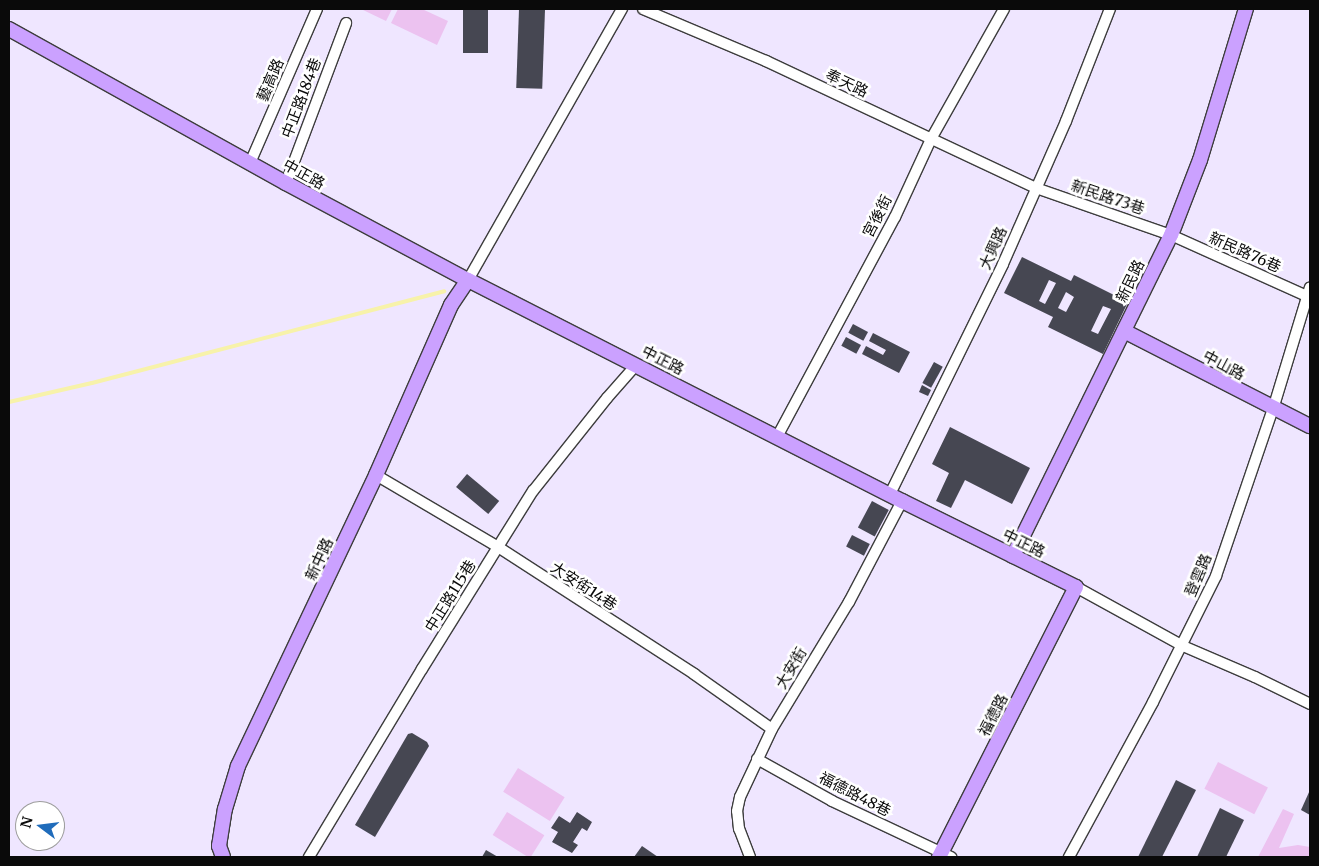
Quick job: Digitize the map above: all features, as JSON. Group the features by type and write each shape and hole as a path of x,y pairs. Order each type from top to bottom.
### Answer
{"main road":[{"name":"新民路","path":"1014,556 1171,235 1200,160 1246,9"},
{"name":"中正路","path":"9,28 286,183 468,280 902,501 1076,587"},
{"name":"新中路","path":"223,857 219,846 225,809 238,766 376,475 451,305 468,280"},
{"name":"中山路","path":"1124,331 1273,409 1310,426"},
{"name":"福德路","path":"944,856 1076,587"}],"street":[{"name":"藝高路","path":"250,163 317,9"},
{"path":"468,280 622,9"},
{"name":"奉天路","path":"643,9 766,61 1036,188"},
{"name":"宮後街","path":"777,437 895,217 931,139 1004,9"},
{"name":"大興路","path":"890,494 1003,264 1066,121 1110,9"},
{"name":"中正路184巷","path":"286,183 346,23"},
{"name":"新民路73巷","path":"1036,188 1171,235"},
{"name":"新民路76巷","path":"1171,235 1309,291"},
{"name":"登雲路","path":"1069,857 1183,646 1216,576 1273,409 1309,291"},
{"name":"中正路115巷","path":"309,857 422,669 533,491 607,398 636,365"},
{"name":"大安街14巷","path":"376,475 498,547 694,674 772,729"},
{"name":"大安街","path":"750,857 739,829 737,811 740,796 772,729 849,602 902,501"},
{"name":"中正路","path":"1076,587 1183,646 1255,677 1310,704"},
{"name":"福德路48巷","path":"757,759 832,801 944,856"}],"shaded area":[{"path":"361,9 392,9 386,21"},
{"path":"398,9 422,9 448,21 437,45 391,23"},
{"path":"1218,762 1268,787 1254,814 1204,789"},
{"path":"518,768 565,797 550,821 503,792"},
{"path":"1283,809 1294,814 1279,848 1298,845 1310,847 1310,857 1258,857"},
{"path":"507,812 544,835 531,857 528,857 493,835"}],"building":[{"path":"463,9 488,9 488,53 463,53"},
{"path":"519,9 545,10 542,89 516,88"},
{"path":"1022,257 1071,281 1074,275 1128,302 1103,354 1048,327 1053,317 1004,293","holes":["1049,280 1056,283 1045,304 1039,301","1066,292 1074,297 1066,312 1058,308","1103,306 1111,309 1098,334 1091,331"]},
{"path":"853,324 868,332 863,341 848,333"},
{"path":"873,333 910,352 899,373 862,354 866,346 883,355 886,350 869,341"},
{"path":"846,337 861,345 856,354 841,346"},
{"path":"934,362 943,367 931,388 922,383"},
{"path":"922,385 931,390 928,396 919,392"},
{"path":"950,427 1030,468 1012,504 965,480 951,508 936,501 949,473 932,464"},
{"path":"467,474 499,501 488,514 456,487"},
{"path":"872,501 889,510 875,536 858,527"},
{"path":"852,535 870,544 864,556 846,547"},
{"path":"412,733 427,742 429,746 375,837 355,825 408,734"},
{"path":"1176,780 1196,790 1162,857 1138,857"},
{"path":"1310,790 1310,815 1301,810"},
{"path":"1220,808 1244,820 1226,857 1197,857"},
{"path":"577,812 592,822 587,831 582,828 573,842 578,845 572,853 552,842 558,832 551,828 559,816 570,823"},
{"path":"642,846 658,857 634,857"},
{"path":"486,850 498,857 482,857"}],"waterway":[{"path":"9,402 92,383 444,291"}]}
